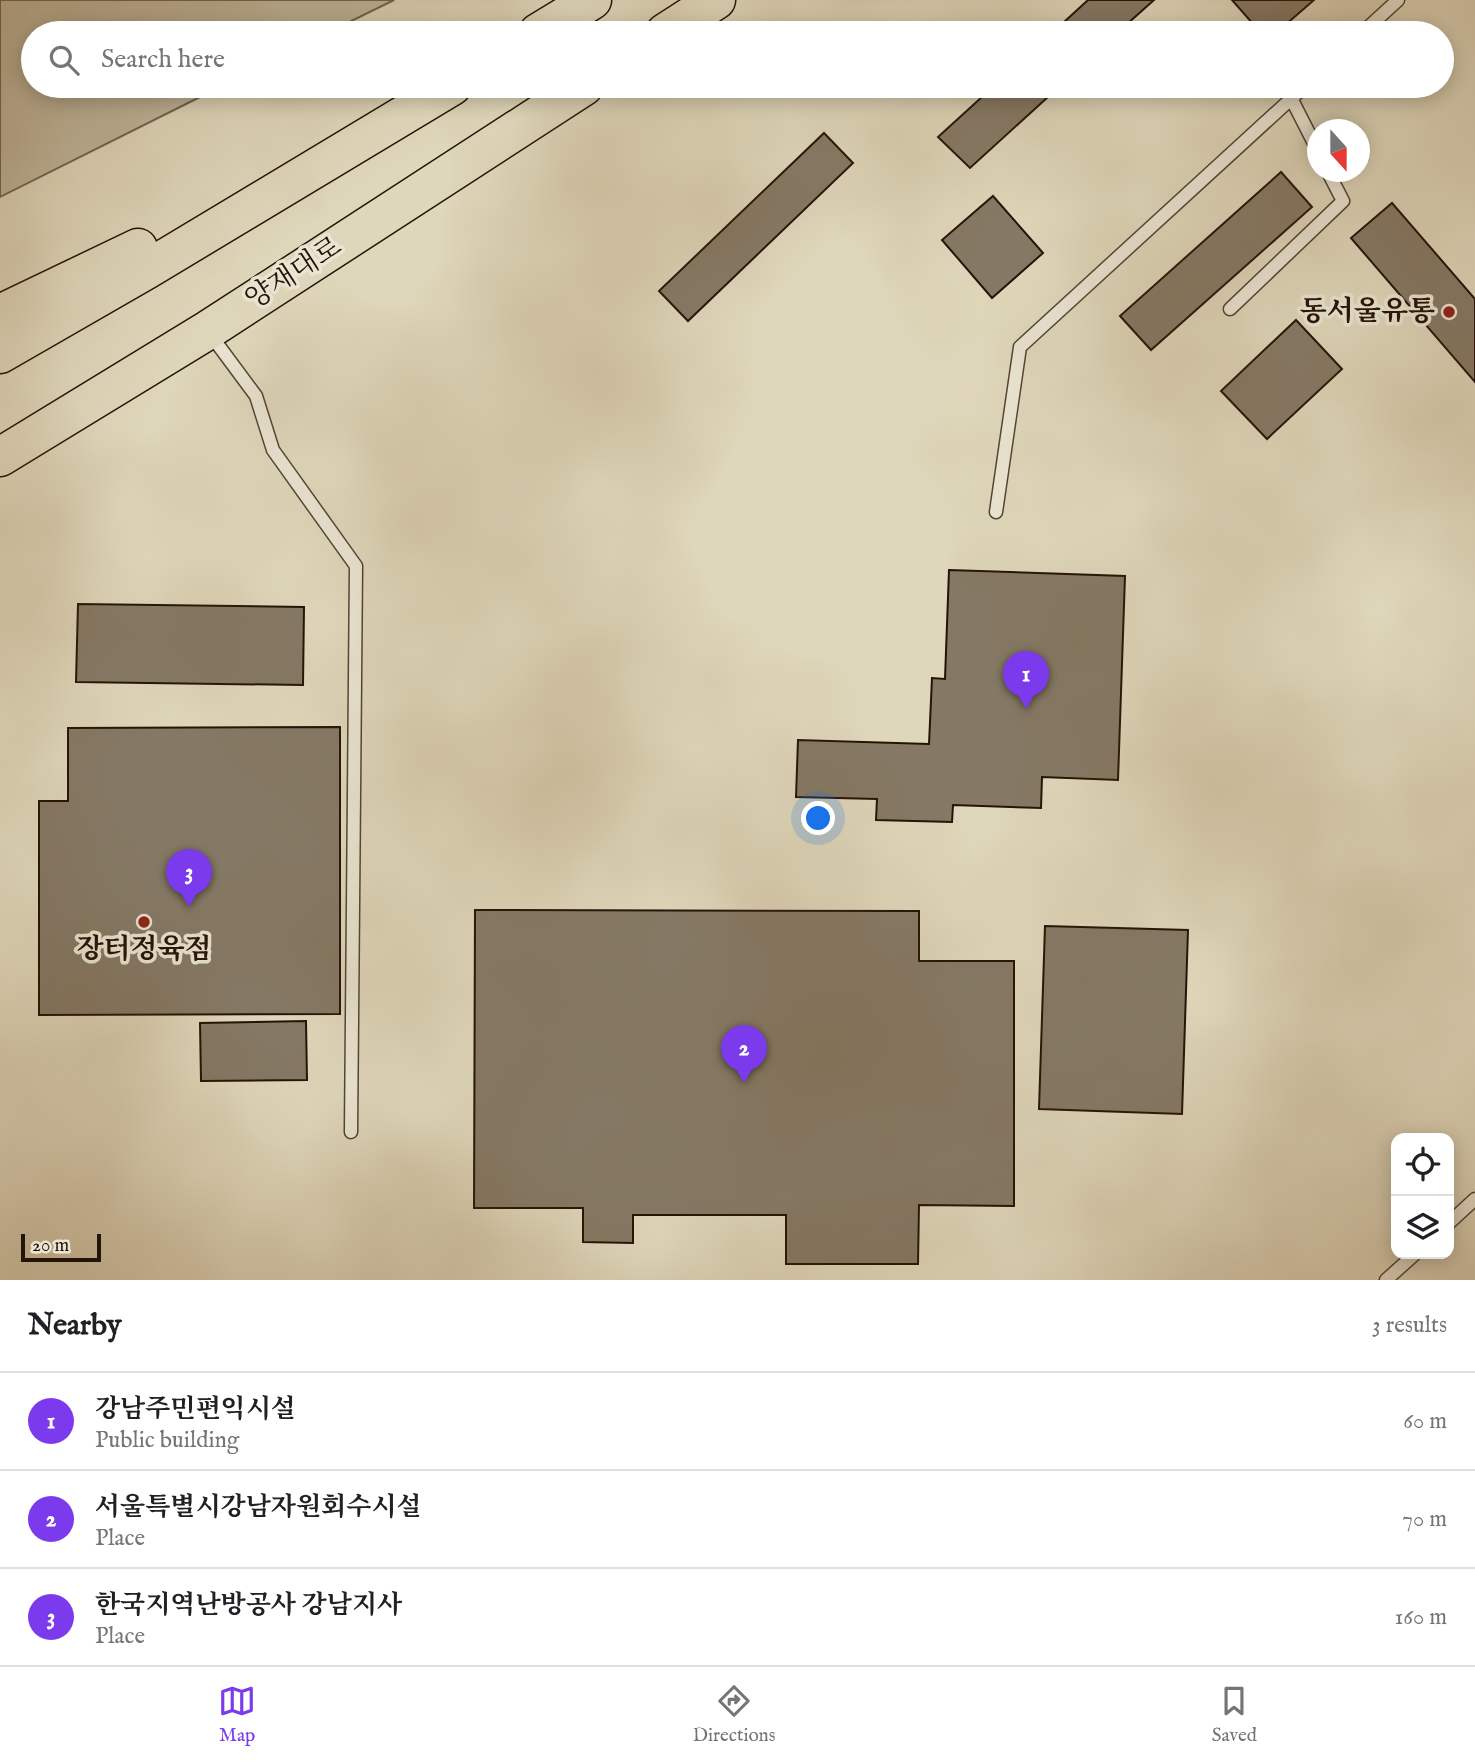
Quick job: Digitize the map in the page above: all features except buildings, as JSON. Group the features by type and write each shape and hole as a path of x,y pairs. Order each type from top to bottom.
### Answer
{"main road":[{"path":"558,21 592,0"},
{"path":"684,21 716,0"},
{"path":"0,354 432,98"},
{"name":"양재대로","path":"0,457 208,330 566,98"},
{"path":"0,314 364,140"}],"lane":[{"path":"1375,21 1398,0"},
{"path":"996,512 1020,347 1291,98 1307,129"},
{"path":"1230,309 1343,201 1333,182"},
{"path":"208,330 256,396 273,450 356,566 351,1132"},
{"path":"1454,1218 1475,1199"},
{"path":"1386,1280 1409,1259"}],"shaded area":[{"path":"0,0 394,0 351,21 21,21 21,98 198,98 0,197"}],"place":[{"name":"동서울유통","path":"1449,312"},
{"name":"강남주민편익시설","path":"1026,709"},
{"name":"한국지역난방공사 강남지사","path":"189,907"},
{"name":"장터정육점","path":"144,922"},
{"name":"서울특별시강남자원회수시설","path":"744,1083"}]}
